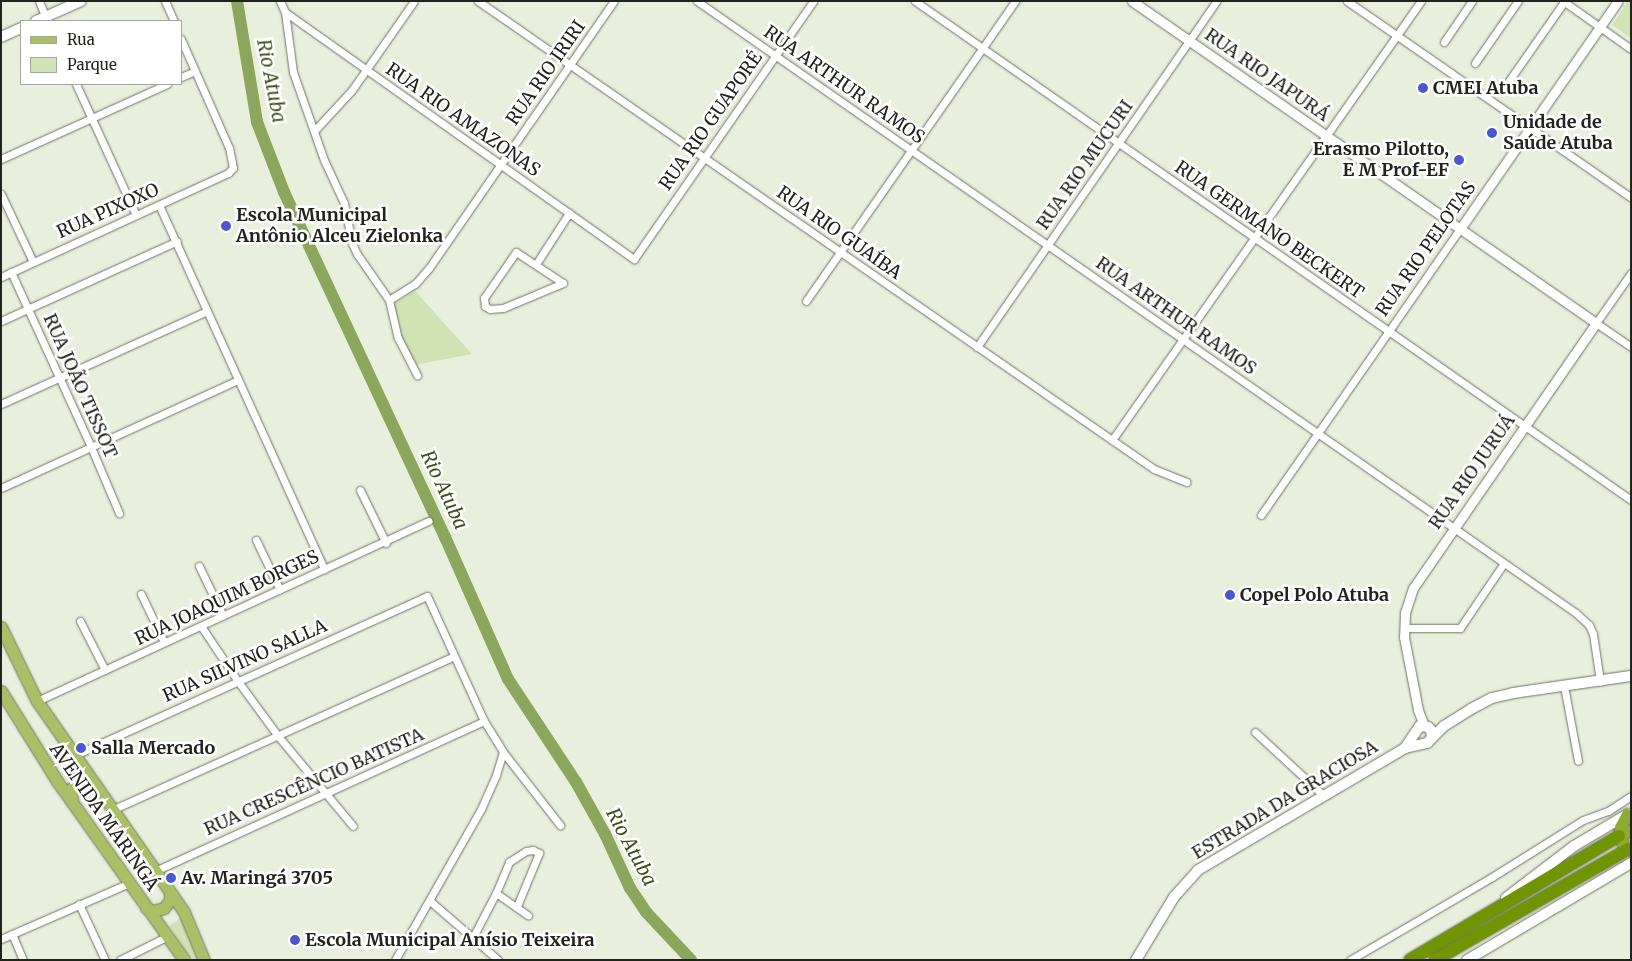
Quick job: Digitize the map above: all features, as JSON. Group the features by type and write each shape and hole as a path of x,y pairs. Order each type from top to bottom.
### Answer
{"highway":[{"path":"1619,836 1622,822 1629,813"},
{"path":"1410,960 1631,830"},
{"path":"1435,960 1630,849 1619,836"}],"main road":[{"path":"43,20 80,1"},
{"path":"1,38 20,28"},
{"name":"AVENIDA MARINGÁ","path":"1,627 37,701 114,809 191,924 197,947 204,960"},
{"path":"1421,728 1416,740 1423,744 1444,726 1492,698 1513,692 1631,676"},
{"name":"AVENIDA MARINGÁ","path":"1,691 26,735 184,960"},
{"path":"1421,728 1444,726"},
{"path":"1421,728 1433,733 1432,738"},
{"name":"ESTRADA DA GRACIOSA","path":"1405,748 1421,728"},
{"name":"ESTRADA DA GRACIOSA","path":"1136,960 1174,897 1198,870 1405,748 1423,744"},
{"path":"72,802 71,789 78,782 87,780 96,784"},
{"path":"1483,918 1557,858 1629,813"},
{"path":"1467,960 1631,863"},
{"path":"146,908 153,910 164,908 170,900 170,893"}],"street":[{"path":"38,1 43,20"},
{"path":"165,1 174,20"},
{"name":"RUA RIO AMAZONAS","path":"280,1 285,12 634,259"},
{"path":"315,130 336,108 366,70 414,1"},
{"name":"RUA RIO GUAÍBA","path":"478,1 1154,469 1186,482"},
{"name":"RUA RIO IRIRI","path":"390,300 415,284 429,268 614,1"},
{"name":"RUA ARTHUR RAMOS","path":"697,1 1576,613 1589,625 1595,642 1600,681"},
{"name":"RUA RIO GUAPORÉ","path":"634,259 813,1"},
{"name":"RUA GERMANO BECKERT","path":"915,1 1631,500"},
{"path":"806,300 1015,1"},
{"name":"RUA RIO JAPURÁ","path":"1132,1 1631,347"},
{"name":"RUA RIO MUCURI","path":"977,347 1217,1"},
{"path":"1347,1 1631,198"},
{"path":"1112,440 1420,1"},
{"path":"1444,42 1472,1"},
{"path":"1475,63 1518,1"},
{"name":"RUA RIO PELOTAS","path":"1261,515 1618,1"},
{"path":"1506,85 1563,2 1631,49"},
{"path":"285,12 293,72 324,160 344,203 354,249 390,300 398,338 417,375"},
{"path":"182,40 195,71 182,77"},
{"name":"RUA PIXOXO","path":"1,277 228,173 232,168 233,162 229,148 195,71"},
{"path":"76,85 136,215"},
{"path":"1,159 165,85"},
{"path":"1,194 33,262"},
{"path":"159,205 177,241 207,312 324,569"},
{"path":"536,264 569,213"},
{"path":"1,321 177,241"},
{"path":"516,252 536,264 563,283 504,308 490,309 485,306 484,298 516,252"},
{"name":"RUA JOÃO TISSOT","path":"11,272 29,308 119,513"},
{"name":"RUA RIO JURUÁ","path":"1421,728 1405,651 1405,612 1413,588 1631,273"},
{"path":"1,404 207,312"},
{"path":"1,488 238,380"},
{"path":"360,490 386,543"},
{"name":"RUA JOAQUIM BORGES","path":"37,701 429,522"},
{"path":"256,540 280,590"},
{"path":"1404,628 1460,628 1504,563"},
{"path":"199,566 223,616"},
{"path":"141,594 164,642"},
{"name":"RUA SILVINO SALLA","path":"75,755 236,680 427,596 454,657"},
{"path":"80,621 106,670"},
{"path":"201,626 236,680 278,736 353,826"},
{"path":"114,809 454,657 484,721 503,752 560,826"},
{"path":"1564,686 1578,761"},
{"name":"RUA CRESCÊNCIO BATISTA","path":"156,871 484,721"},
{"path":"1255,732 1323,795"},
{"path":"395,960 484,803 503,752"},
{"path":"1350,960 1500,873 1583,820 1608,810 1631,796"},
{"path":"473,937 496,893 509,862 526,851 533,850 539,852 516,906"},
{"path":"1,939 129,883"},
{"path":"496,893 528,915"},
{"path":"430,901 498,960"},
{"path":"79,904 105,960"},
{"path":"12,934 23,960"},
{"path":"120,960 168,936"}],"green space":[{"path":"1628,1 1631,1 1631,38 1612,25"},
{"path":"415,291 472,354 415,365 404,344 393,304"},
{"path":"182,917 200,960 192,960 169,926"}],"waterway":[{"name":"Rio Atuba","path":"237,1 257,122 284,192 445,537 508,679 576,782 605,834 630,888 646,912 691,960"}],"place":[{"name":"CMEI Atuba","path":"1423,88"},
{"name":"Unidade de Saúde Atuba","path":"1492,133"},
{"name":"Erasmo Pilotto, E M Prof-EF","path":"1459,160"},
{"name":"Escola Municipal Antônio Alceu Zielonka","path":"226,226"},
{"name":"Copel Polo Atuba","path":"1230,595"},
{"name":"Salla Mercado","path":"81,748"},
{"name":"Av. Maringá 3705","path":"171,878"},
{"name":"Escola Municipal Anísio Teixeira","path":"295,940"}]}
